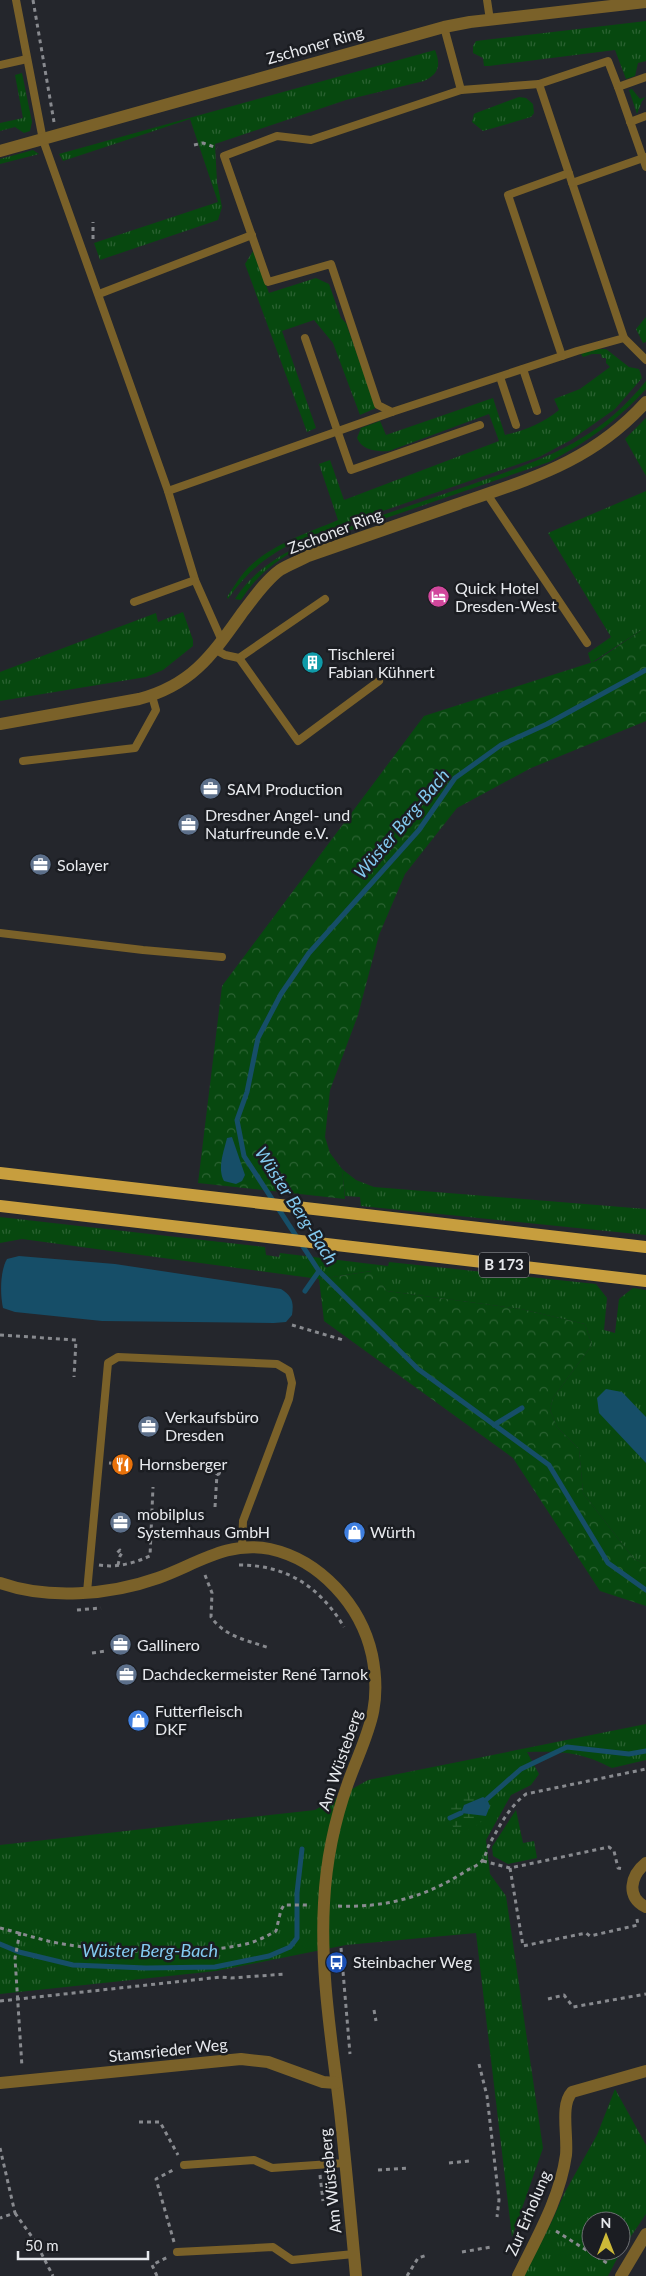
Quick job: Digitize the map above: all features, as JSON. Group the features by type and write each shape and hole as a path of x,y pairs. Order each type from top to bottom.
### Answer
{"main road":[{"name":"B 173","path":"0,1173 646,1247"},
{"name":"B 173","path":"0,1206 646,1281"}],"street":[{"name":"Zschoner Ring","path":"1,147 43,140 444,26 646,2"},
{"name":"Zschoner Ring","path":"0,724 152,696 178,684 210,658 254,596 280,571 308,556 540,476 588,452 628,422 646,402"},
{"name":"Am Wüsteberg","path":"0,1583 47,1592 87,1592 146,1582 208,1556 242,1547 269,1549 296,1559 319,1572 351,1603 365,1630 372,1654 376,1680 375,1709 366,1742 348,1783 336,1823 328,1860 323,1946 356,2276"},
{"path":"642,1867 633,1879 632,1888 635,1897 646,1907"},
{"name":"Stamsrieder Weg","path":"0,2083 241,2059 268,2062 323,2082 336,2083"},
{"name":"Zur Erholung","path":"518,2276 555,2198 563,2172 568,2140 565,2106 572,2088 646,2071"},
{"path":"617,2272 646,2234"}],"lane":[{"path":"16,0 43,140 168,491 195,580 219,645 225,655 239,658 298,741 379,681"},
{"path":"487,0 490,20"},
{"path":"444,26 461,90"},
{"path":"0,65 27,59"},
{"path":"392,412 378,405 331,264 268,282 224,156 278,136 312,140 461,90 539,84 608,61 646,167"},
{"path":"618,86 646,77"},
{"path":"539,84 624,338 646,360"},
{"path":"630,122 646,116"},
{"path":"572,183 644,158"},
{"path":"562,356 508,195 569,173"},
{"path":"98,294 252,235"},
{"path":"305,338 351,470 480,425"},
{"path":"168,491 392,412 562,356 624,338"},
{"path":"523,369 537,411"},
{"path":"500,377 516,425"},
{"path":"488,494 586,643"},
{"path":"134,602 195,580"},
{"path":"239,658 325,598"},
{"path":"23,761 135,748 156,710 152,696"},
{"path":"0,933 143,950 222,957"},
{"path":"87,1592 108,1363 118,1357 278,1364 289,1371 292,1383 289,1399 244,1521 242,1547"},
{"path":"184,2165 254,2160 272,2168 345,2163"},
{"path":"177,2252 273,2247 292,2260 354,2254"}],"path":[{"path":"33,0 58,135"},
{"path":"194,145 204,143 222,149 224,156"},
{"path":"92,244 93,222"},
{"path":"292,1325 343,1340"},
{"path":"0,1335 76,1340 74,1377"},
{"path":"116,1464 123,1464"},
{"path":"215,1473 215,1507"},
{"path":"89,1564 107,1566 135,1563 150,1556 153,1486"},
{"path":"118,1565 122,1553 120,1549"},
{"path":"230,1566 267,1566 307,1585 332,1610 348,1634"},
{"path":"198,1578 211,1572"},
{"path":"205,1575 212,1593 211,1617 220,1629 230,1635 269,1648"},
{"path":"72,1610 88,1610 109,1606"},
{"path":"92,1653 106,1651"},
{"path":"139,1720 146,1720"},
{"path":"324,1906 365,1908 391,1904 434,1889 456,1878 482,1860 488,1845 514,1804 526,1794 646,1769"},
{"path":"482,1860 510,1868 609,1847 614,1851 618,1868 642,1867"},
{"path":"510,1868 524,1946 586,1933 590,1936 638,1925"},
{"path":"0,1928 49,1941 99,1948 198,1950 240,1946 259,1940 276,1931 284,1905 304,1905"},
{"path":"20,1932 15,1958 16,1998 24,2080"},
{"path":"0,2000 221,1977 286,1974"},
{"path":"548,1999 564,1995 573,2008 646,1994"},
{"path":"374,2010 376,2021"},
{"path":"479,2064 487,2096 492,2134 499,2200 497,2217"},
{"path":"139,2122 160,2122 184,2165 156,2179 177,2252 152,2265 157,2276"},
{"path":"0,2148 15,2213 35,2242 53,2276"},
{"path":"449,2163 469,2161"},
{"path":"319,2165 323,2202"},
{"path":"378,2170 409,2168"},
{"path":"0,2218 15,2213"},
{"path":"548,2226 617,2272"},
{"path":"462,2252 491,2247"},
{"path":"407,2276 418,2258 427,2255"}],"green space":[{"path":"646,21 646,61 638,63 635,76 626,79 615,50 489,66 484,66 483,58 473,53 473,46 476,41"},
{"path":"435,50 438,60 436,72 424,81 346,100 215,144 217,182 222,207 218,220 100,260 94,243 218,202 190,119 63,161 59,154"},
{"path":"22,73 32,122 30,131 24,133 15,127 0,131 0,123 23,118 15,75"},
{"path":"632,89 640,99 646,97 642,101 637,114 629,90"},
{"path":"519,97 526,98 533,104 534,113 531,117 483,131 472,122 474,114"},
{"path":"33,150 39,154 0,164 0,159"},
{"path":"253,251 269,293 316,278 329,284 341,318 346,323 376,408 360,415 333,343 314,320 282,331 316,428 307,432 245,264"},
{"path":"646,317 646,342 643,343 636,329"},
{"path":"592,349 606,349 629,367 639,369 642,378 615,409 571,440 539,457 296,541 275,553 250,572 228,599 227,597 239,578 268,552 338,520 319,464 330,460 344,500 499,441 489,414 389,451 374,450 362,445 357,438 361,428 380,421 386,435 493,398 505,435 519,431 540,423 553,415 559,410 554,399 580,389 610,367 606,363 606,358 602,358 601,354 583,357 581,354"},
{"path":"646,381 646,389 613,421 589,439 549,462 299,548 266,570 241,600 235,599 247,583 261,570 276,559 310,541 523,466 568,446 608,419"},
{"path":"646,418 646,476 625,439"},
{"path":"646,491 646,627 591,663 588,653 611,637 548,533"},
{"path":"183,612 193,640 193,646 163,670 146,677 0,701 0,672 156,613 158,622"},
{"path":"646,627 646,721 531,768 457,808 405,874 379,935 358,1015 330,1090 325,1137 330,1153 342,1169 345,1199 198,1183 222,986 424,716 596,661"},
{"path":"342,1169 356,1180 374,1187 646,1209 646,1235 361,1206 360,1197 345,1196"},
{"path":"0,1217 265,1247 266,1255 279,1257 280,1253 388,1266 389,1262 596,1284 607,1298 604,1330 615,1333 619,1299 633,1288 646,1290 646,1564 634,1559 583,1493 579,1449 557,1427 550,1410 553,1398 592,1345 585,1324 521,1309 387,1291 371,1271 319,1279 22,1239 0,1243"},
{"path":"372,1271 387,1291 521,1309 585,1324 592,1345 553,1398 550,1410 557,1427 579,1449 583,1493 634,1559 646,1564 646,1606 600,1591 513,1458 324,1321 319,1279"},
{"path":"646,1724 646,1760 612,1768 571,1754 527,1752 539,1774 531,1785 511,1795 486,1840 490,1874 506,1896 543,2148 512,2237 476,1933 346,1945 216,1971 0,1994 0,1845 315,1810 368,1780"},
{"path":"468,1796 483,1797 464,1805 471,1813 486,1816 479,1824 463,1832 453,1827 449,1813 451,1803"},
{"path":"516,1810 523,1843 534,1841 537,1858 508,1864 493,1856 492,1847"},
{"path":"615,2089 646,2145 646,2214 631,2236 631,2211 581,2211 581,2261 616,2261 608,2276 524,2276 565,2192 597,2135"}],"water":[{"path":"232,1137 245,1175 242,1181 236,1184 224,1181 221,1171 227,1138"},
{"path":"19,1256 115,1264 281,1289 288,1294 291,1300 293,1306 292,1315 286,1322 274,1323 102,1321 15,1312 3,1308 1,1283 7,1259"},
{"path":"606,1389 622,1392 646,1417 646,1463 599,1413 597,1398"},
{"path":"483,1797 487,1799 490,1806 486,1816 461,1813 464,1805"}],"waterway":[{"name":"Wüster Berg-Bach","path":"646,670 547,724 501,745 455,778 419,830 309,953 281,994 258,1038 247,1092 237,1120 244,1156 319,1271 418,1369 549,1465 608,1563 646,1590"},
{"path":"305,1291 319,1271"},
{"path":"494,1425 522,1408"},
{"name":"Wüster Berg-Bach","path":"487,1799 521,1769 567,1747 629,1754 646,1751"},
{"path":"450,1818 461,1813"},
{"name":"Wüster Berg-Bach","path":"0,1944 19,1952 73,1965 146,1968 215,1967 269,1956 290,1947 297,1938 297,1893 302,1849"}],"place":[{"name":"Quick Hotel Dresden-West","path":"439,597"},
{"name":"Tischlerei Fabian Kühnert","path":"312,663"},
{"name":"SAM Production","path":"211,789"},
{"name":"Dresdner Angel- und Naturfreunde e.V.","path":"189,824"},
{"name":"Solayer","path":"41,865"},
{"name":"Verkaufsbüro Dresden","path":"149,1426"},
{"name":"Hornsberger","path":"123,1464"},
{"name":"mobilplus Systemhaus GmbH","path":"121,1523"},
{"name":"Würth","path":"354,1532"},
{"name":"Gallinero","path":"121,1645"},
{"name":"Dachdeckermeister René Tarnok","path":"126,1674"},
{"name":"Futterfleisch DKF","path":"139,1720"},
{"name":"Steinbacher Weg","path":"337,1962"}]}
